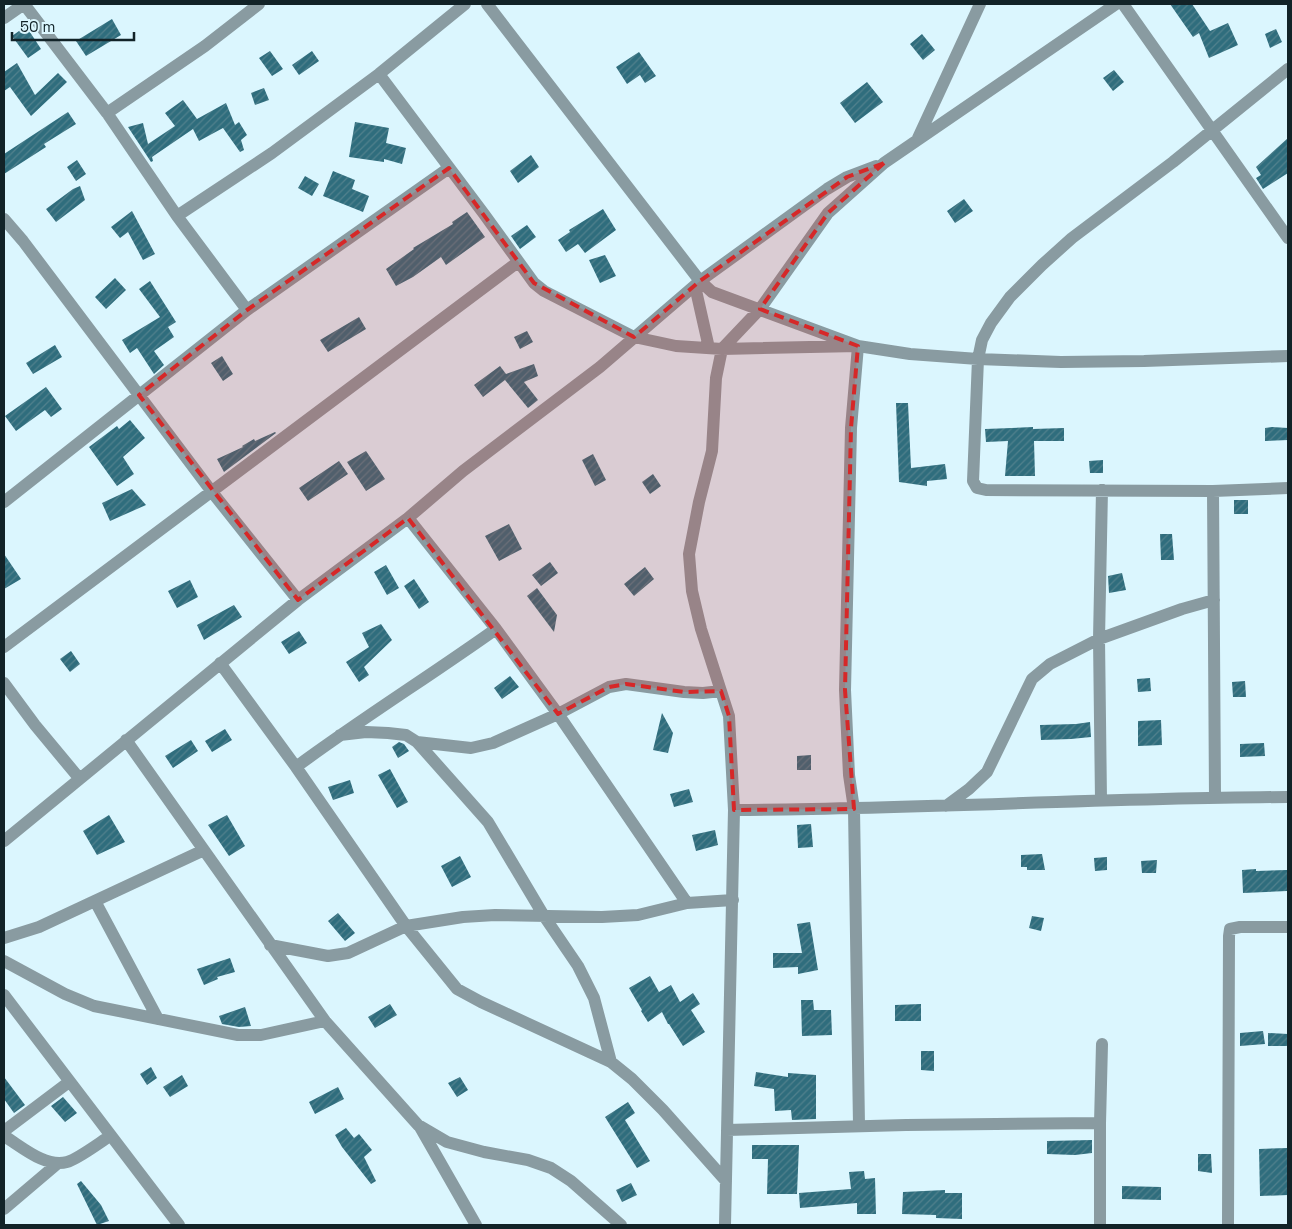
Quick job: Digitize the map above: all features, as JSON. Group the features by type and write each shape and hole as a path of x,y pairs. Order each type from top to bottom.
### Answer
{"street":[{"path":"4,18 24,4 107,113 177,216 247,310"},
{"path":"107,113 205,46 259,4"},
{"path":"177,216 272,153 378,74 464,4"},
{"path":"487,4 697,284 712,292 858,346"},
{"path":"918,138 980,4"},
{"path":"726,1225 734,810 729,716 701,629 692,591 689,554 699,502 712,451 716,378 722,349 760,309 828,213 884,163 1116,4"},
{"path":"1122,4 1171,74 1213,129 1252,189 1288,238"},
{"path":"1288,69 1118,205 1072,238 1042,264 1010,297 991,323 982,340 978,359 973,481 977,488 1213,491 1288,488"},
{"path":"378,74 484,214 534,284 634,338 676,346 722,349 858,346 910,354 1061,362 1288,356"},
{"path":"4,841 298,600 408,518 463,471 600,367 697,284 827,189 847,177 884,163"},
{"path":"4,502 247,310 449,168"},
{"path":"4,219 23,241 212,492 298,600"},
{"path":"4,647 518,262"},
{"path":"697,284 709,348"},
{"path":"858,346 851,428 845,690 849,776 854,809 859,1125"},
{"path":"1102,490 1099,639 1102,800"},
{"path":"1213,491 1215,798"},
{"path":"408,518 496,629 558,714 686,903"},
{"path":"946,806 969,789 987,772 1032,679 1050,664 1099,639 1182,609 1214,600"},
{"path":"296,767 496,629"},
{"path":"220,663 296,767 406,926 457,989 610,1062 632,1079 663,1110 726,1181"},
{"path":"4,682 35,725 79,778"},
{"path":"418,742 471,748 493,743 558,714 609,686 626,684 703,693 721,691"},
{"path":"340,735 366,732 388,733 406,735 418,742 488,822 544,916 578,966 594,998 610,1062"},
{"path":"126,740 324,1022 418,1125 476,1225"},
{"path":"734,810 854,809 1102,800 1288,797"},
{"path":"4,938 39,926 204,850"},
{"path":"96,900 158,1019"},
{"path":"270,945 328,956 348,953 406,926 463,917 494,915 602,917 638,915 686,903 733,900"},
{"path":"1228,1225 1230,929 1240,926 1288,927"},
{"path":"4,961 65,994 94,1006 238,1035 261,1035 324,1022"},
{"path":"4,995 179,1225"},
{"path":"1100,1225 1102,1044"},
{"path":"4,1131 69,1082"},
{"path":"727,1130 859,1125 1100,1124"},
{"path":"418,1125 447,1142 484,1152 528,1160 551,1168 570,1181 621,1225"},
{"path":"4,1136 41,1158 56,1164 69,1162 110,1136"},
{"path":"4,1209 56,1164"}],"highlighted area":[{"path":"884,163 828,213 760,309 858,346 851,428 845,690 854,809 734,810 729,716 721,691 684,692 626,684 609,687 558,714 408,518 298,600 139,395 247,310 449,168 534,283 634,337 700,281 847,177"}],"building":[{"path":"1170,4 1192,4 1210,31 1228,23 1238,45 1209,58 1199,33 1193,37"},
{"path":"112,19 121,35 86,56 76,41"},
{"path":"26,26 41,49 28,58 12,36"},
{"path":"1276,29 1282,42 1270,48 1265,34"},
{"path":"922,34 935,50 923,60 910,44"},
{"path":"270,51 283,69 272,76 259,58"},
{"path":"312,51 319,61 299,75 292,65"},
{"path":"639,52 656,76 645,83 640,75 627,84 616,67"},
{"path":"17,63 35,95 58,73 67,82 31,116 10,87 4,91 4,72"},
{"path":"1114,70 1124,82 1113,91 1103,78"},
{"path":"867,82 883,102 855,123 840,103"},
{"path":"264,88 269,100 255,105 251,93"},
{"path":"183,100 197,119 226,103 235,125 239,122 247,135 241,140 244,150 240,152 223,128 199,141 193,129 152,157 153,161 151,162 128,127 143,123 148,144 175,126 165,113"},
{"path":"68,112 76,124 44,144 46,147 4,174 4,154"},
{"path":"355,122 389,128 386,143 406,148 402,164 384,159 384,162 349,157"},
{"path":"1288,138 1288,173 1263,189 1256,178 1261,175 1256,167"},
{"path":"531,155 539,167 518,183 510,171"},
{"path":"77,160 86,174 76,181 67,167"},
{"path":"333,171 355,180 352,189 369,196 363,212 323,196"},
{"path":"305,176 319,184 312,196 298,188"},
{"path":"80,186 85,200 56,222 46,209"},
{"path":"964,199 973,211 955,223 947,211"},
{"path":"603,209 616,230 585,253 578,244 566,252 558,240 570,232 569,230"},
{"path":"132,211 155,254 143,260 128,232 120,238 111,227"},
{"path":"467,212 485,237 446,265 441,257 413,277 396,286 386,269 413,248 453,224 452,222"},
{"path":"527,225 536,237 520,249 511,236"},
{"path":"605,255 616,276 600,283 589,260"},
{"path":"115,278 126,290 106,309 95,297"},
{"path":"150,281 176,322 168,327 174,337 154,351 164,365 154,374 137,348 130,353 122,340 160,317 139,289"},
{"path":"359,317 366,329 328,352 320,340"},
{"path":"527,331 533,342 520,349 514,337"},
{"path":"55,345 62,357 33,374 26,363"},
{"path":"222,356 233,374 223,381 211,363"},
{"path":"534,364 538,376 524,382 538,400 528,408 505,380 483,397 474,385 500,366 506,374"},
{"path":"46,387 62,409 51,417 45,410 16,431 5,416"},
{"path":"896,403 908,403 911,468 945,464 947,479 927,481 927,486 899,482"},
{"path":"130,420 145,438 123,457 134,474 117,486 89,447 117,426 119,429"},
{"path":"1033,427 1033,429 1064,428 1064,441 1034,441 1035,476 1005,476 1008,441 986,442 985,429"},
{"path":"1265,428 1288,428 1288,440 1265,441"},
{"path":"275,432 224,472 217,459 243,447 254,439 255,441"},
{"path":"366,451 385,479 366,491 347,462"},
{"path":"593,454 606,480 595,486 582,460"},
{"path":"1103,460 1103,473 1090,473 1089,461"},
{"path":"339,461 348,474 308,501 299,488"},
{"path":"653,474 661,486 650,494 642,482"},
{"path":"132,489 146,505 110,521 102,503"},
{"path":"1234,500 1248,500 1248,514 1234,514"},
{"path":"509,524 522,549 499,561 485,536"},
{"path":"1160,534 1172,534 1174,560 1161,560"},
{"path":"4,554 21,579 4,589"},
{"path":"550,562 558,573 541,586 532,575"},
{"path":"386,565 399,588 387,595 374,572"},
{"path":"645,567 654,579 634,596 624,584"},
{"path":"1122,573 1126,590 1109,593 1108,576"},
{"path":"414,579 429,602 419,609 404,586"},
{"path":"190,580 198,597 177,608 168,591"},
{"path":"537,588 557,615 554,632 527,596"},
{"path":"234,605 242,617 204,640 197,625"},
{"path":"381,624 392,640 364,667 369,675 359,682 346,662 369,647 362,633"},
{"path":"299,631 307,643 289,654 281,642"},
{"path":"71,651 80,664 70,672 60,659"},
{"path":"510,676 519,687 502,699 494,688"},
{"path":"1150,678 1151,691 1138,692 1137,679"},
{"path":"1245,681 1246,697 1233,697 1232,682"},
{"path":"662,713 673,733 668,753 653,750"},
{"path":"1161,720 1162,745 1138,746 1138,721"},
{"path":"1090,722 1091,737 1041,740 1040,725"},
{"path":"225,729 232,740 212,752 205,741"},
{"path":"191,740 198,751 173,768 165,756"},
{"path":"399,742 404,744 409,751 398,758 392,747"},
{"path":"1264,743 1265,756 1240,757 1240,744"},
{"path":"811,755 811,770 797,770 797,756"},
{"path":"390,769 408,802 397,808 378,775"},
{"path":"350,780 354,793 333,800 328,787"},
{"path":"689,789 693,802 674,807 670,794"},
{"path":"109,815 125,842 97,855 83,831"},
{"path":"227,815 245,846 229,856 208,825"},
{"path":"811,824 813,847 798,848 797,825"},
{"path":"715,830 718,845 696,851 692,835"},
{"path":"1042,854 1045,870 1027,870 1027,867 1021,867 1021,855"},
{"path":"460,856 471,877 452,887 441,866"},
{"path":"1107,857 1107,870 1095,871 1094,858"},
{"path":"1157,860 1156,873 1142,873 1141,861"},
{"path":"1256,869 1256,871 1287,870 1287,891 1243,893 1242,870"},
{"path":"338,913 355,933 345,941 328,921"},
{"path":"1032,916 1044,918 1041,931 1029,928"},
{"path":"810,922 818,970 798,974 798,967 773,968 773,953 802,953 797,924"},
{"path":"230,958 235,972 217,977 218,979 204,985 197,969"},
{"path":"650,976 659,992 671,985 680,1002 693,993 700,1004 691,1010 705,1032 683,1046 662,1012 648,1022 629,988"},
{"path":"801,1000 813,1000 814,1010 831,1010 832,1035 802,1036"},
{"path":"390,1004 397,1015 375,1028 368,1017"},
{"path":"921,1004 921,1021 895,1021 895,1005"},
{"path":"245,1007 251,1026 239,1027 222,1024 219,1016"},
{"path":"1263,1031 1265,1044 1240,1046 1240,1033"},
{"path":"1268,1033 1288,1034 1288,1046 1268,1046"},
{"path":"921,1051 934,1051 934,1071 921,1070"},
{"path":"151,1067 157,1078 147,1085 140,1074"},
{"path":"756,1072 788,1077 788,1073 816,1075 816,1119 792,1120 791,1110 775,1111 774,1089 754,1086"},
{"path":"182,1075 188,1086 170,1097 163,1087"},
{"path":"4,1077 25,1105 14,1113 4,1099"},
{"path":"460,1077 468,1090 457,1097 448,1083"},
{"path":"338,1087 344,1099 315,1114 309,1102"},
{"path":"63,1097 77,1113 65,1122 51,1106"},
{"path":"628,1102 635,1113 625,1120 650,1161 637,1168 605,1117"},
{"path":"346,1128 354,1138 359,1134 372,1150 364,1157 376,1181 371,1184 335,1135"},
{"path":"1092,1140 1092,1153 1075,1155 1047,1154 1047,1141"},
{"path":"752,1145 799,1145 797,1194 767,1194 768,1159 752,1159"},
{"path":"1288,1148 1288,1195 1260,1196 1259,1149"},
{"path":"1198,1154 1211,1154 1212,1173 1198,1171"},
{"path":"864,1171 865,1179 875,1178 876,1214 857,1214 857,1203 800,1208 799,1193 851,1189 849,1172"},
{"path":"81,1181 101,1205 109,1221 97,1225 77,1184"},
{"path":"631,1183 637,1195 622,1202 616,1190"},
{"path":"1122,1186 1161,1187 1161,1200 1122,1199"},
{"path":"945,1190 945,1193 962,1193 962,1219 936,1218 936,1215 902,1214 903,1192"}]}
